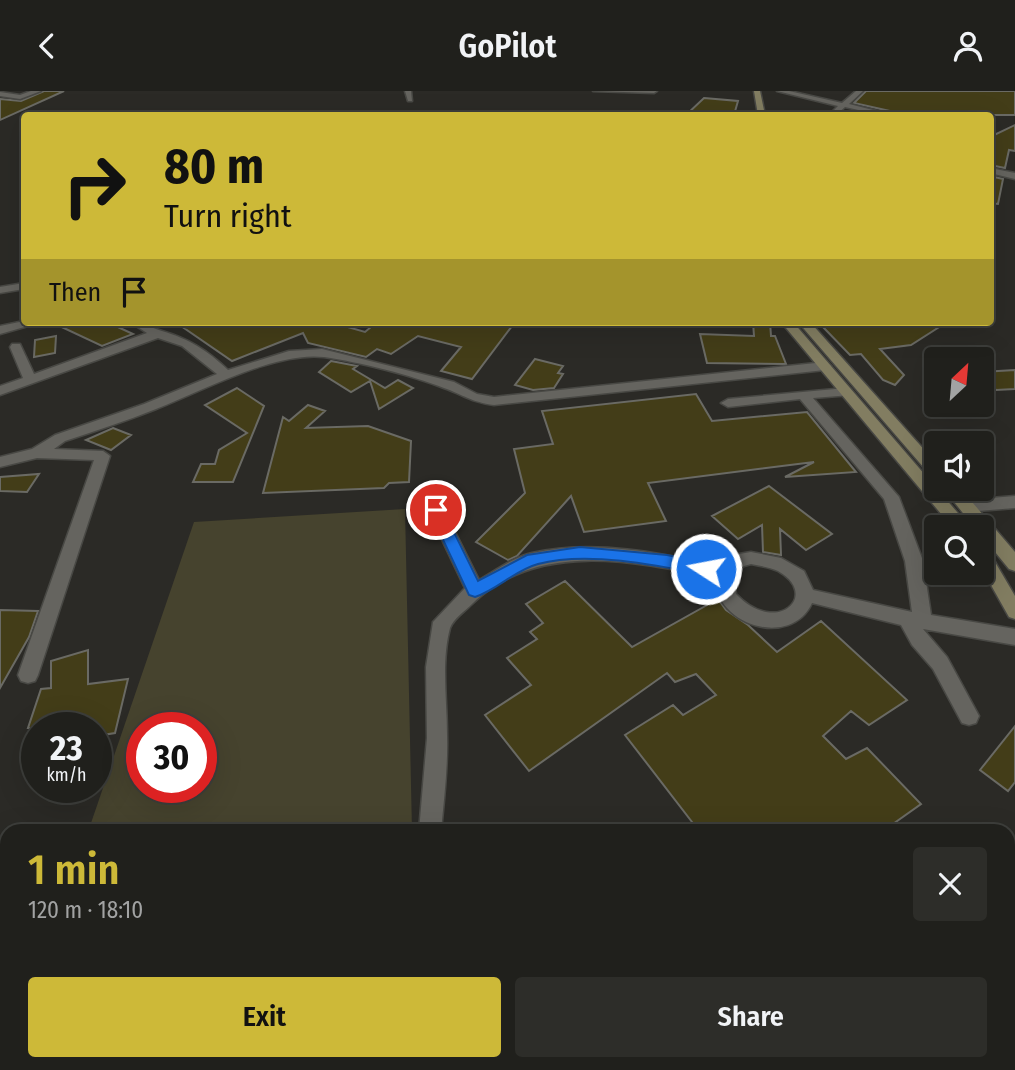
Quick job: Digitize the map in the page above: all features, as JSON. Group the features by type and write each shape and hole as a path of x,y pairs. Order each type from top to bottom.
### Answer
{"main road":[{"path":"747,91 750,112"},
{"path":"757,91 761,112"},
{"path":"790,326 952,515"},
{"path":"808,326 924,458"},
{"path":"898,453 918,451"},
{"path":"962,501 1015,564"},
{"path":"994,575 1015,612"}],"street":[{"path":"0,94 20,97 38,91"},
{"path":"408,91 410,100"},
{"path":"596,91 654,91"},
{"path":"780,91 877,112"},
{"path":"836,112 860,91"},
{"path":"919,91 931,94"},
{"path":"994,171 1015,176"},
{"path":"994,182 1015,182"},
{"path":"0,290 21,286"},
{"path":"0,330 21,325"},
{"path":"143,326 157,334 176,337 195,348 226,375"},
{"path":"0,391 157,334"},
{"path":"16,347 30,380"},
{"path":"37,453 60,438 149,407 226,375 289,355 322,353 449,385 474,398 494,401 825,366"},
{"path":"728,403 846,391"},
{"path":"803,395 891,497 914,561 915,620 919,639 940,663 968,716"},
{"path":"0,461 37,453 103,456 28,675"},
{"path":"966,506 1015,502"},
{"path":"436,510 475,590"},
{"path":"431,824 437,738 436,667 442,622 475,590 533,559 580,553 667,561 725,573"},
{"path":"765,559 791,570 800,580 806,595 801,611 792,618 767,620 753,617 741,610 725,592 725,573 739,560 765,559"},
{"path":"806,595 915,620 1015,638"}],"shaded area":[{"path":"405,509 412,824 91,824 98,803 112,803 112,762 126,721 126,803 217,803 217,712 129,712 194,522"}],"building":[{"path":"44,91 64,91 0,120 0,99 21,101"},
{"path":"866,91 1015,91 1015,115 994,115 994,112 894,112 854,103"},
{"path":"704,98 738,101 735,112 689,112"},
{"path":"1015,125 1015,151 1009,150 1005,168 994,166 994,135"},
{"path":"994,177 1003,179 998,204 994,204"},
{"path":"60,326 116,326 133,334 102,346"},
{"path":"344,326 365,332 372,326 512,326 472,379 441,371 461,347 418,336 391,354 377,349 366,357 308,343 303,333 232,361 184,328"},
{"path":"753,326 770,326 771,336 775,336 786,364 707,363 700,334 754,336"},
{"path":"941,326 911,345 880,349 904,375 895,385 883,380 861,354 850,355 823,327"},
{"path":"56,336 55,353 34,357 35,340"},
{"path":"535,359 563,366 558,373 563,374 554,388 533,390 515,385"},
{"path":"331,361 357,366 353,369 385,388 398,380 413,388 379,409 370,381 351,392 319,372"},
{"path":"1015,370 1015,389 996,390 994,371"},
{"path":"237,388 264,406 233,482 193,482 201,464 215,464 219,450 247,433 205,405"},
{"path":"696,394 712,421 807,412 856,472 785,477 814,462 648,483 666,521 584,532 571,496 517,556 508,560 476,542 525,493 514,449 553,444 542,411"},
{"path":"308,405 325,411 306,428 368,426 411,441 409,482 389,483 384,488 263,493 283,417 289,421"},
{"path":"113,428 131,435 111,450 86,440"},
{"path":"39,474 27,492 0,491 0,477"},
{"path":"769,486 832,534 806,550 780,529 781,555 763,552 762,525 738,539 712,516"},
{"path":"565,581 632,647 718,599 726,610 748,625 777,652 821,621 907,700 869,725 851,711 823,736 846,759 867,748 921,804 893,824 694,824 625,735 673,705 683,715 716,695 696,674 675,682 667,673 529,771 485,715 531,685 507,658 537,639 530,632 543,623 526,604"},
{"path":"0,610 38,611 29,637 0,688"},
{"path":"88,650 88,684 128,679 115,733 112,733 112,712 33,712 41,689 51,688 51,661"},
{"path":"1015,726 1015,782 1008,791 980,770"}],"route":[{"path":"436,510 475,590 533,559 580,553 667,561 706,569"}]}
